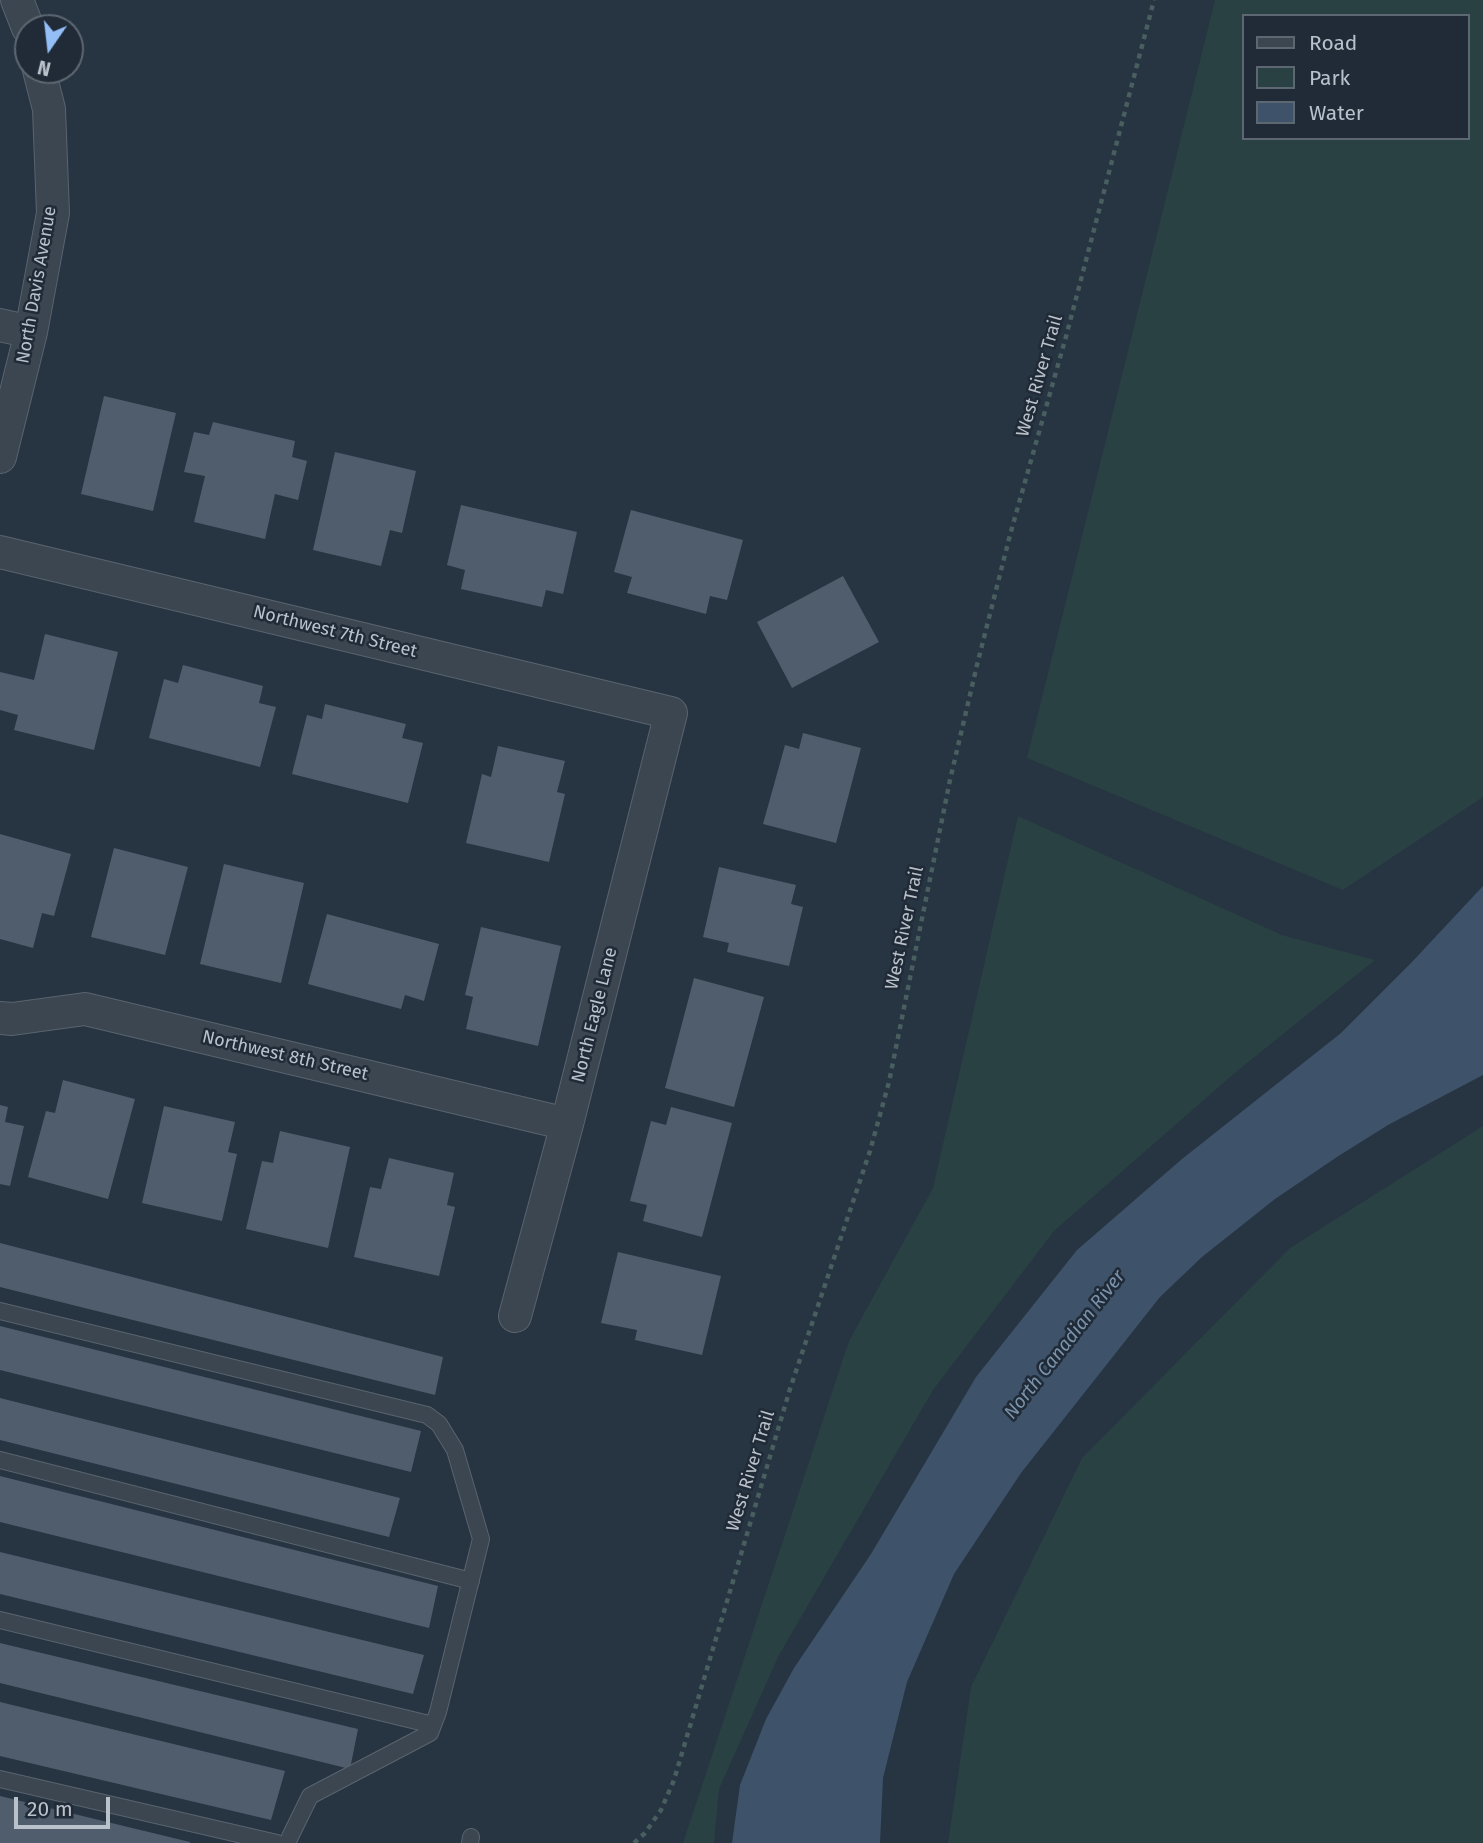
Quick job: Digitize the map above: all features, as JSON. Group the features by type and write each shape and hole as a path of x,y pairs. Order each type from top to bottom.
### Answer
{"street":[{"name":"North Davis Avenue","path":"0,457 31,332 53,213 49,109 43,84"},
{"path":"0,325 31,332"},
{"name":"Northwest 7th Street","path":"0,552 671,713"},
{"name":"North Eagle Lane","path":"516,1315 671,713"},
{"name":"Northwest 8th Street","path":"0,1018 12,1019 85,1009 567,1124"}],"lane":[{"path":"0,1311 428,1415 439,1424 455,1450 481,1539 430,1733 310,1796 287,1843"},
{"path":"0,1460 471,1580"},
{"path":"0,1620 433,1725"},
{"path":"0,1779 277,1843"}],"path":[{"name":"West River Trail","path":"634,1843 645,1833 661,1810 674,1780 790,1390 870,1151 888,1082 941,820 977,665 1154,0"}],"green space":[{"path":"1215,0 1483,0 1483,797 1343,890 1027,758"},
{"path":"1018,816 1282,935 1375,960 1236,1072 1054,1231 933,1390 779,1655 719,1789 714,1843 683,1843 849,1341 933,1188"},
{"path":"1483,1126 1483,1843 948,1843 971,1687 1082,1458 1290,1248"}],"water":[{"name":"North Canadian River","path":"1483,886 1483,1075 1388,1125 1337,1157 1275,1199 1202,1257 1160,1297 1021,1473 954,1574 907,1682 883,1778 880,1843 732,1843 740,1785 766,1719 794,1668 871,1554 976,1377 1077,1250 1182,1159 1341,1033"}],"building":[{"path":"104,396 176,413 153,511 81,494"},
{"path":"213,422 295,441 292,457 307,461 298,500 275,494 265,539 194,522 205,476 184,472 194,432 209,435"},
{"path":"335,452 416,471 402,533 390,530 381,566 313,550"},
{"path":"461,505 577,532 563,594 546,590 542,607 461,589 465,570 447,565"},
{"path":"631,510 743,540 727,600 710,596 706,614 627,593 632,577 614,572"},
{"path":"843,576 879,642 792,688 757,622"},
{"path":"45,634 118,652 94,750 14,730 18,715 0,710 0,672 34,680"},
{"path":"183,665 263,686 259,703 276,707 260,767 149,738 164,679 178,683"},
{"path":"325,704 406,724 402,738 423,743 408,803 292,774 307,715 322,719"},
{"path":"803,733 861,748 836,843 763,824 785,745 799,749"},
{"path":"498,746 565,761 557,792 565,794 549,862 466,843 482,774 491,777"},
{"path":"0,834 71,854 54,916 42,913 33,948 0,939"},
{"path":"114,848 188,867 165,955 91,937"},
{"path":"224,864 304,883 281,983 200,964"},
{"path":"719,867 796,885 791,904 803,907 789,966 727,952 729,943 703,937"},
{"path":"327,914 439,944 424,1001 405,995 401,1009 308,984"},
{"path":"481,927 561,946 538,1046 466,1029 473,997 465,995"},
{"path":"694,978 764,997 734,1107 665,1088"},
{"path":"63,1080 135,1099 108,1199 28,1177 46,1111 55,1113"},
{"path":"0,1105 8,1107 5,1122 24,1126 10,1186 0,1184"},
{"path":"164,1106 235,1122 228,1152 237,1154 222,1221 142,1203"},
{"path":"671,1107 732,1123 702,1237 643,1221 647,1205 630,1201 651,1121 666,1125"},
{"path":"280,1131 350,1147 328,1248 246,1229 262,1161 273,1163"},
{"path":"389,1158 454,1173 447,1205 455,1207 439,1276 354,1257 370,1187 381,1189"},
{"path":"0,1243 443,1357 435,1395 0,1287"},
{"path":"618,1252 721,1276 702,1355 635,1340 637,1330 601,1323"},
{"path":"0,1326 421,1431 411,1472 0,1370"},
{"path":"0,1398 400,1498 389,1537 0,1440"},
{"path":"0,1476 438,1586 429,1628 0,1522"},
{"path":"0,1552 424,1655 413,1694 0,1594"},
{"path":"0,1643 358,1729 350,1769 0,1683"},
{"path":"0,1702 285,1771 271,1820 0,1756"},
{"path":"0,1796 190,1842 190,1843 0,1843"}]}
